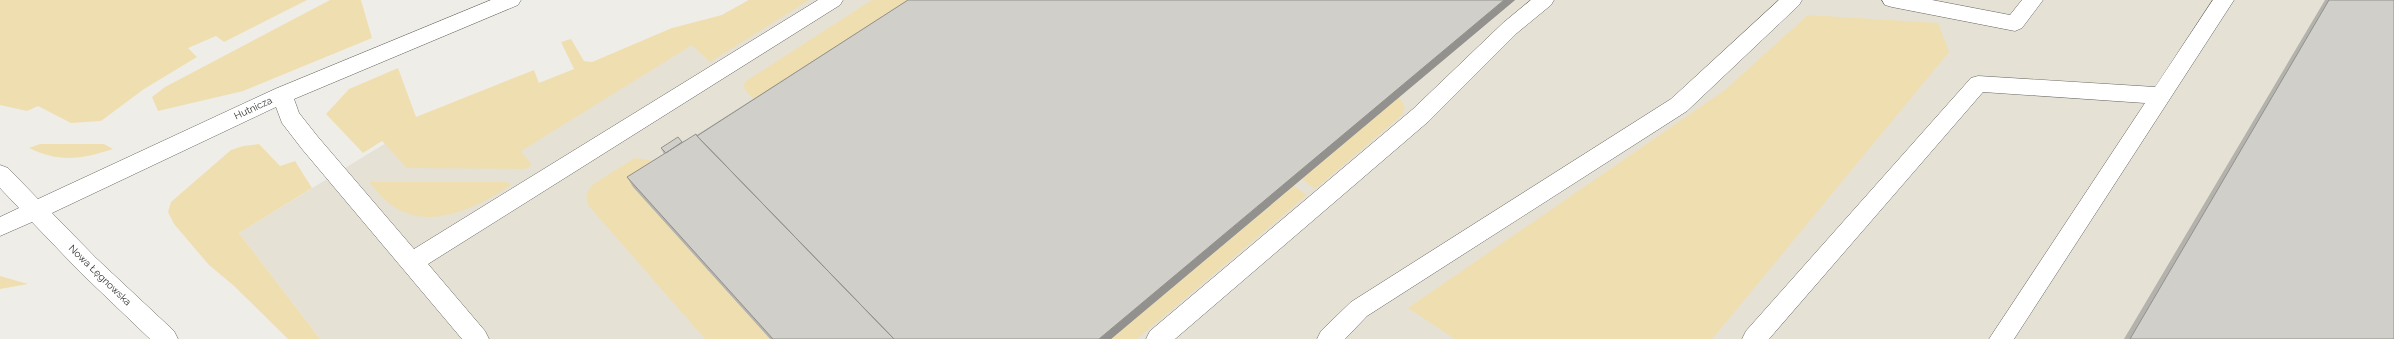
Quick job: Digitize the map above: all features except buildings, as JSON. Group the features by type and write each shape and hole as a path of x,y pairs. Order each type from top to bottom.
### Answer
{"street":[{"name":"Hutnicza","path":"0,227 282,95 511,0"},
{"path":"412,262 833,0"},
{"path":"1158,339 1421,115 1510,28 1544,0"},
{"path":"1328,339 1359,309 1679,105 1792,0"},
{"path":"1892,0 2015,23 2033,0"},
{"path":"2001,339 2224,0"},
{"path":"1754,339 1978,84 2160,96"},
{"path":"282,95 290,117 310,143 477,339"},
{"name":"Nowa Łęgnowska","path":"0,174 34,211 166,339"}],"shaded area":[{"path":"0,0 307,0 224,42 216,36 188,48 197,57 144,89 101,121 71,123 38,106 27,111 0,105"},
{"path":"330,0 361,0 372,38 243,91 158,111 152,97 165,87"},
{"path":"749,0 2394,0 2394,339 320,339 239,233 399,135 722,15"},
{"path":"749,0 809,0 710,62 692,45 521,151 532,165 525,169 407,168 382,141 363,153 326,114 349,89 398,68 416,117 534,70 539,83 574,69 561,42 571,39 584,61 592,62 672,28 722,15"},
{"path":"872,0 928,0 762,108 747,92 743,85 746,81"},
{"path":"1808,15 1938,23 1949,52 1712,339 1455,339 1408,308 1725,90"},
{"path":"1399,97 1405,107 1402,115 1315,189 1302,179"},
{"path":"40,144 104,144 113,149 81,157 61,158 40,153 29,148"},
{"path":"259,144 280,166 295,161 312,188 239,233 320,339 288,339 233,285 209,265 174,224 168,212 171,202 231,150 243,146"},
{"path":"635,158 650,160 654,163 634,188 770,339 705,339 588,205 586,195 592,185"},
{"path":"369,182 507,182 511,185 468,208 452,214 436,217 421,216 405,212 390,204"},
{"path":"1294,186 1307,195 1137,339 1111,339"},
{"path":"0,276 28,284 0,289"}]}
